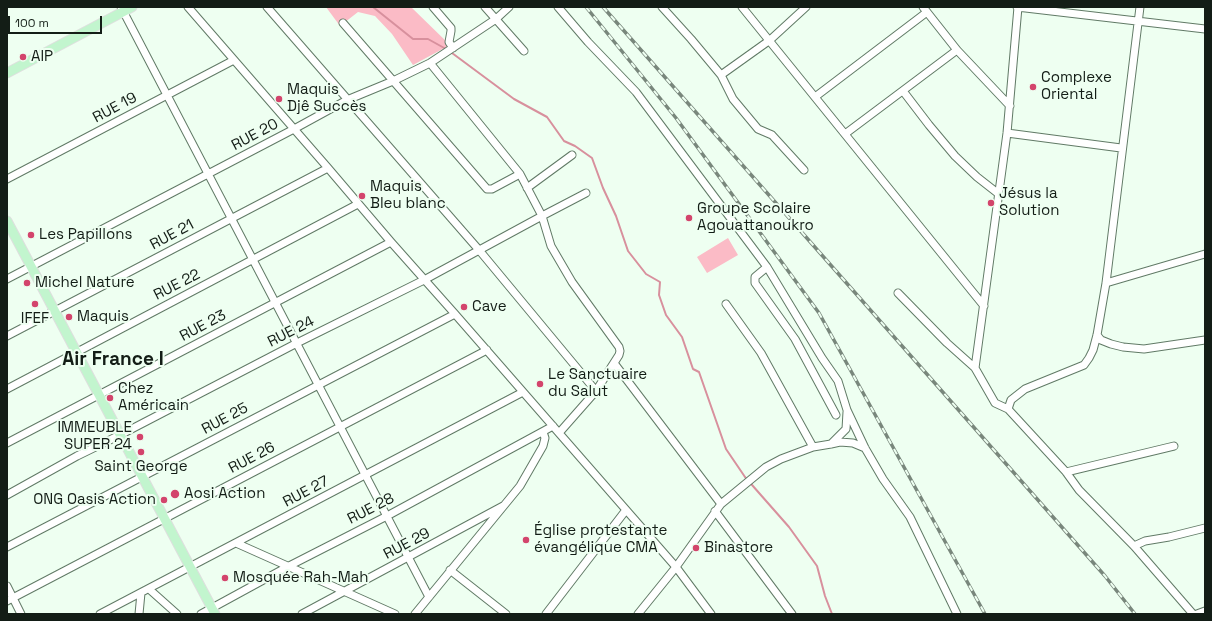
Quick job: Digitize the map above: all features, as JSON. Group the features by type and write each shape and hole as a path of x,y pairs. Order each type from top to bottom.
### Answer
{"main road":[{"path":"7,73 122,10 132,7"},
{"path":"7,221 213,611"}],"street":[{"path":"188,7 424,280 524,392 676,567 711,614"},
{"path":"267,7 479,250 596,391"},
{"path":"433,7 451,28 452,31 449,42 453,48"},
{"path":"485,7 524,51"},
{"name":"RUE 20","path":"7,279 347,100 393,81 430,63 496,19 509,7"},
{"path":"558,7 588,42 636,92 767,267 822,358 838,381 847,410 865,448 883,479 910,517 957,614"},
{"path":"662,7 721,75 733,99 758,129 772,135 804,170"},
{"path":"742,7 984,306"},
{"path":"721,75 770,40 806,7"},
{"path":"975,368 1000,195 1010,106 1017,7 1205,29"},
{"path":"1008,409 1011,400 1025,389 1084,365 1090,358 1093,350 1106,283 1121,148 1140,7"},
{"path":"815,97 925,9 957,50 1010,106"},
{"path":"122,10 429,597"},
{"path":"343,23 487,189 492,189 520,174"},
{"path":"845,134 957,50"},
{"name":"RUE 19","path":"7,179 234,60"},
{"path":"430,63 520,174 542,216 551,246 572,282 619,347 620,351 614,363 596,391 559,433"},
{"path":"903,91 955,156 977,177 1000,195"},
{"path":"1007,133 1121,148"},
{"path":"527,188 572,155"},
{"name":"RUE 21","path":"7,336 328,168"},
{"name":"RUE 24","path":"7,495 77,456 120,436 297,343 424,280 586,193"},
{"name":"RUE 22","path":"7,389 358,204"},
{"name":"RUE 23","path":"7,443 391,242"},
{"path":"1106,283 1205,254"},
{"path":"767,267 755,277 756,286 795,339 836,415"},
{"path":"898,293 947,343 975,368 995,403 1008,409 1066,472 1079,490 1134,546 1193,614"},
{"path":"726,304 761,353 813,447"},
{"name":"RUE 25","path":"7,547 455,314"},
{"path":"1097,335 1101,340 1111,344 1144,349 1205,340"},
{"name":"RUE 26","path":"10,599 487,350"},
{"path":"614,363 721,504"},
{"name":"RUE 27","path":"100,614 524,392"},
{"path":"831,444 846,429 847,410"},
{"name":"RUE 28","path":"201,614 213,611 289,566 387,516 553,426"},
{"path":"415,614 520,486 543,446 545,438 543,432"},
{"path":"638,614 676,567 715,511 752,477 781,459 813,447 840,442 853,443 865,448"},
{"path":"1066,472 1174,446"},
{"name":"RUE 29","path":"302,614 503,506"},
{"path":"546,614 626,510"},
{"path":"715,511 792,614"},
{"path":"1134,546 1145,541 1205,528"},
{"path":"236,543 393,614"},
{"path":"450,570 506,614"},
{"path":"7,586 10,599 21,614"},
{"path":"149,588 177,614"},
{"path":"139,614 141,593"},
{"path":"1197,614 1205,611"}],"shaded area":[{"path":"326,7 411,7 450,45 413,65 392,34 375,16 358,12 340,26"},
{"path":"728,238 738,255 707,273 697,257"}],"waterway":[{"path":"373,7 413,39 428,39 446,49"},
{"path":"452,53 514,99 547,117 564,141 575,146 592,158 603,188 616,216 628,251 646,274 660,282 659,295 666,315 682,337 693,369 699,372 726,449 745,477 789,527 817,566 825,596 832,614"}],"railway":[{"path":"586,7 676,118 819,313 985,614"},
{"path":"603,7 1105,576 1135,614"}],"place":[{"name":"AIP","path":"23,57"},
{"name":"Complexe Oriental","path":"1033,87"},
{"name":"Maquis Djê Succès","path":"279,99"},
{"name":"Maquis Bleu blanc","path":"362,196"},
{"name":"Jésus la Solution","path":"991,203"},
{"name":"Groupe Scolaire Agouattanoukro","path":"689,218"},
{"name":"Les Papillons","path":"31,235"},
{"name":"Michel Nature","path":"27,283"},
{"name":"IFEF","path":"35,304"},
{"name":"Cave","path":"464,307"},
{"name":"Maquis","path":"69,317"},
{"name":"Le Sanctuaire du Salut","path":"540,384"},
{"name":"Chez Américain","path":"110,398"},
{"name":"IMMEUBLE SUPER 24","path":"140,437"},
{"name":"Saint George","path":"141,452"},
{"name":"Aosi Action","path":"175,494"},
{"name":"ONG Oasis Action","path":"164,500"},
{"name":"Église protestante évangélique CMA","path":"526,540"},
{"name":"Binastore","path":"696,548"},
{"name":"Mosquée Rah-Mah","path":"225,578"}],"district":[{"name":"Air France I","path":"113,360"}]}
